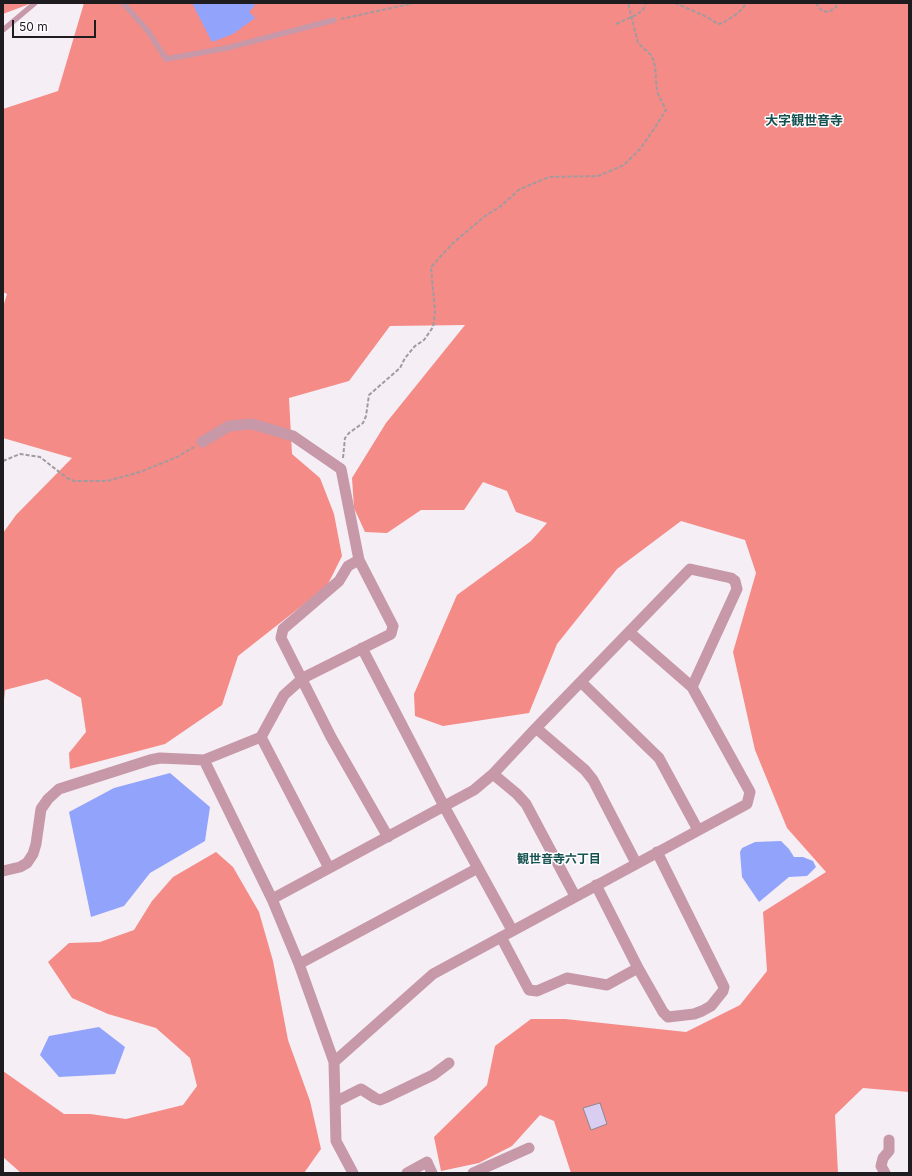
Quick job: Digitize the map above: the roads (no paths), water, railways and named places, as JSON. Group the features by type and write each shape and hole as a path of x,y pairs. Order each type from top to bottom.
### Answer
{"street":[{"path":"3,871 20,867 27,863 34,849 42,809 48,799 59,789 160,758 204,760 261,737 284,695 303,678 391,634 393,626 359,560 341,469 293,436 252,424 229,426 202,442"},
{"path":"359,560 348,566 339,582 282,629 281,638 303,678 331,737 388,837"},
{"path":"272,899 445,808 474,790 494,774 536,728 690,569 731,578 735,581 737,589 692,687"},
{"path":"334,1062 433,974 747,804 750,792 692,687 629,632"},
{"path":"362,648 445,808 512,930"},
{"path":"581,682 659,758 698,830"},
{"path":"536,728 585,770 593,780 636,863"},
{"path":"261,737 329,868"},
{"path":"204,760 272,899 299,964 334,1062 336,1141 352,1173"},
{"path":"494,774 526,804 575,896"},
{"path":"596,885 638,968 663,1012 668,1016 694,1014 702,1011 711,1006 723,991 724,987 657,852"},
{"path":"299,964 478,868"},
{"path":"501,937 529,990 537,991 567,978 607,985 638,968"},
{"path":"335,1102 361,1089 380,1100 433,1075 449,1063"},
{"path":"885,1173 881,1166 883,1158 889,1151 889,1140"},
{"path":"473,1173 529,1148"},
{"path":"407,1173 427,1162 432,1173"}],"lane":[{"path":"3,30 36,3"},
{"path":"123,3 148,31 166,59 227,48 334,20"}],"water":[{"path":"192,3 241,3 255,18 233,34 212,42"},
{"path":"170,773 210,807 205,841 150,873 124,906 91,917 69,812 114,788"},
{"path":"781,841 794,857 803,857 813,861 816,867 807,876 789,877 759,902 742,877 740,852 742,848 755,842"},
{"path":"99,1027 125,1047 115,1074 59,1077 40,1055 49,1036"}],"waterway":[{"path":"245,7 249,3"}],"district":[{"name":"大字観世音寺","path":"804,121"},
{"name":"観世音寺六丁目","path":"559,859"}]}
